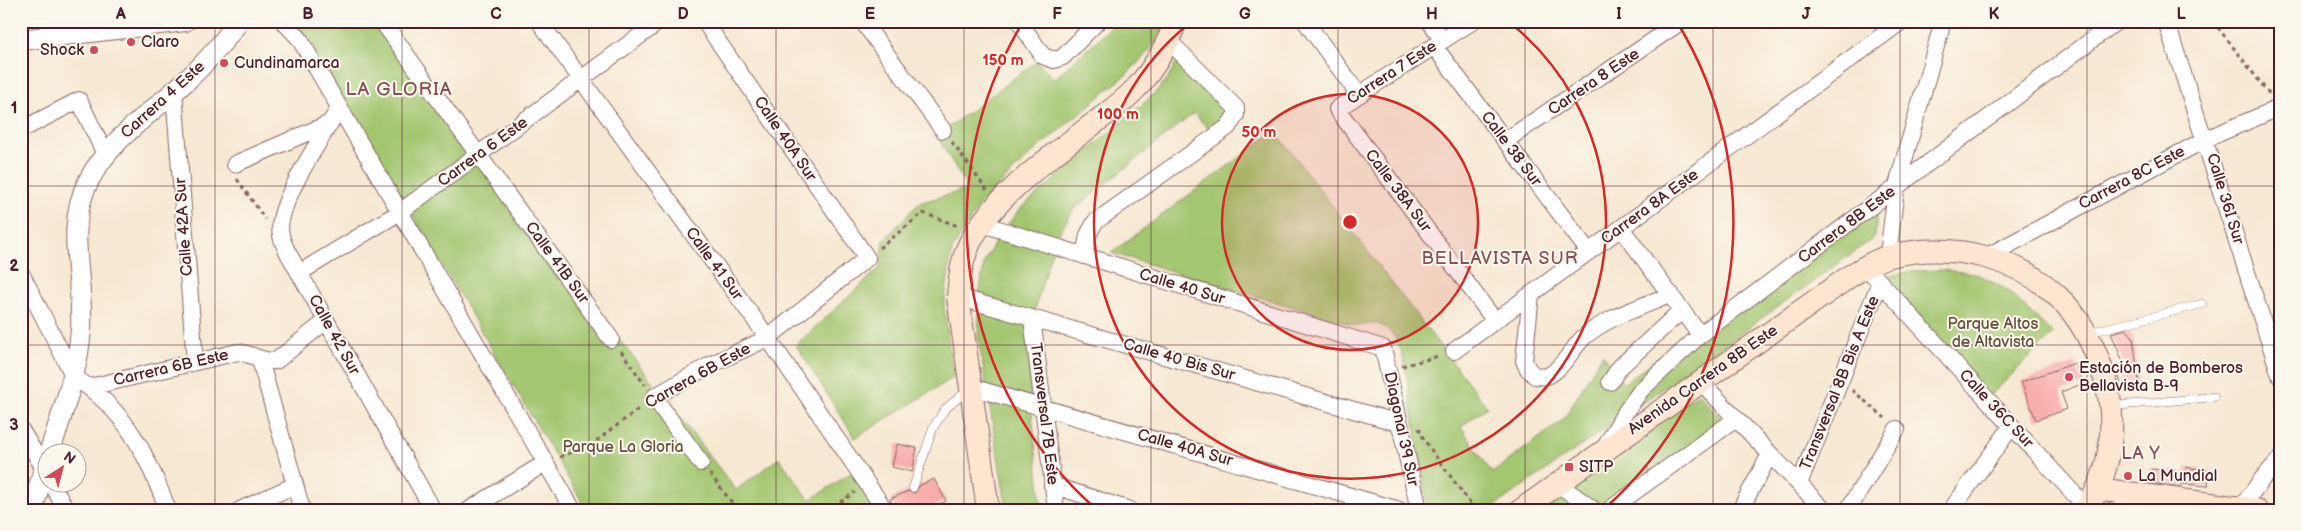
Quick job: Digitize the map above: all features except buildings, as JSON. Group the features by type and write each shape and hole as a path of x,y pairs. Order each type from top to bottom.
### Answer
{"main road":[{"path":"988,510 958,298 961,266 979,228 1016,185 1139,85 1173,31"},
{"name":"Avenida Carrera 8B Este","path":"1521,510 1701,382 1873,274 1888,256 1934,250 1957,251 1986,256 2025,272 2049,288 2068,306 2086,334 2101,366 2111,406 2110,444 2089,502"},
{"path":"2089,502 2120,501 2248,509"}],"street":[{"path":"21,40 52,28 186,21"},
{"name":"Carrera 4 Este","path":"57,444 81,382 79,345 81,310 75,226 82,196 92,174 105,154 198,70 239,21"},
{"path":"283,21 299,38 573,510"},
{"name":"Calle 41B Sur","path":"382,21 612,339"},
{"name":"Calle 41 Sur","path":"539,21 768,338 885,510"},
{"name":"Carrera 6 Este","path":"299,273 400,212 660,21"},
{"name":"Calle 40A Sur","path":"704,21 867,258"},
{"path":"862,21 943,130"},
{"path":"1019,21 1043,56 1049,59 1062,57 1098,21"},
{"path":"1305,21 1359,95"},
{"name":"Calle 38 Sur","path":"1429,21 1438,43 1505,142 1589,252"},
{"name":"Carrera 7 Este","path":"1337,109 1473,21"},
{"name":"Carrera 8 Este","path":"1505,142 1682,21"},
{"name":"Carrera 8A Este","path":"1454,351 1902,21"},
{"path":"1888,256 1896,189 1943,21"},
{"name":"Carrera 8B Este","path":"1602,452 1624,414 1641,390 1700,335 2117,21"},
{"name":"Calle 36I Sur","path":"2166,21 2206,139 2281,378"},
{"path":"1084,256 1088,235 1095,222 1228,127 1236,116 1236,108 1173,31"},
{"name":"Calle 42A Sur","path":"174,92 195,362"},
{"path":"21,130 79,100 105,154"},
{"path":"235,164 330,123 339,108"},
{"name":"Carrera 8C Este","path":"1986,256 2206,139 2280,108"},
{"name":"Calle 38A Sur","path":"1337,109 1495,321"},
{"name":"Calle 42 Sur","path":"330,123 287,201 280,222 280,234 283,244 299,273 433,510"},
{"name":"Calle 40 Sur","path":"979,228 1084,256 1383,348"},
{"path":"1621,228 1700,335"},
{"name":"Carrera 6B Este","path":"654,397 710,365 768,338 867,258"},
{"path":"21,273 81,382 121,418 137,439 150,463 168,510"},
{"name":"Transversal 8B Bis A Este","path":"1799,484 1841,380 1873,274"},
{"name":"Calle 36C Sur","path":"1873,274 2012,426 2089,502"},
{"path":"1532,294 1524,362 1528,369 1536,376 1546,376 1556,370 1583,338 1600,325 1623,312 1649,304 1671,294"},
{"name":"Calle 40 Bis Sur","path":"958,298 1400,423"},
{"path":"1610,382 1620,367 1682,310"},
{"name":"Transversal 7B Este","path":"1032,318 1056,510"},
{"name":"Carrera 6B Este","path":"81,382 195,362 238,352 249,354 260,360 276,361 326,321"},
{"name":"Diagonal 39 Sur","path":"1383,348 1419,510"},
{"path":"260,360 302,510"},
{"path":"1701,382 1824,510"},
{"name":"Calle 40A Sur","path":"971,387 1399,510"},
{"path":"654,397 701,462"},
{"path":"1609,510 1736,419"},
{"path":"1951,510 2012,426"},
{"path":"1848,510 1897,428"},
{"path":"21,430 38,453"},
{"path":"1740,510 1770,454"},
{"path":"2248,509 2262,480 2281,458"},
{"path":"469,510 545,463"},
{"path":"240,510 295,484"},
{"path":"1558,484 1594,510"},
{"path":"1052,485 1130,510"},
{"name":"Carrera 4 Este","path":"32,510 38,494"},
{"path":"59,494 66,510"}],"lane":[{"path":"2086,334 2202,304"},
{"path":"913,488 933,428 945,409 971,387"},
{"path":"2111,406 2214,397"}],"path":[{"path":"2213,21 2280,108"},
{"path":"943,130 998,205"},
{"path":"235,164 238,181 266,220"},
{"path":"867,258 923,213 979,228"},
{"path":"612,339 654,397"},
{"path":"1388,370 1454,351"},
{"path":"1405,366 1406,373"},
{"path":"1841,380 1897,428"},
{"name":"Carrera 6B Este","path":"545,463 591,445 654,397"},
{"path":"1417,424 1424,440 1475,510"},
{"path":"701,462 733,504 743,510"},
{"path":"810,510 832,508 867,483"}],"green space":[{"name":"Parque La Gloria","path":"292,21 372,21 736,490 779,458 810,500 851,473 878,510 587,510 313,47"},
{"path":"1118,21 1166,21 1162,32 1148,52 1127,74 1033,152 980,204 952,250 944,306 950,355 956,376 855,438 796,345 880,268 884,240 919,203 968,189 937,136 1037,61 1054,79"},
{"path":"1177,61 1234,118 1213,134 1194,113 1073,210 1058,235 1047,266 1028,335 1031,404 1042,510 1007,510 978,337 980,291 984,263 996,240 1019,210 1153,95 1169,77"},
{"path":"1275,131 1487,407 1461,427 1492,473 1563,420 1603,354 1623,384 1879,194 1875,237 1691,369 1489,510 1428,510 1405,366 1397,340 1389,330 1377,324 1357,326 1111,253"},
{"name":"Parque Altos de Altavista","path":"1941,270 1975,273 2007,290 2053,334 1991,395 1883,278 1911,271"},
{"path":"1699,393 1727,425 1609,510 1545,510 1608,458"}],"place":[{"name":"Claro","path":"131,42"},
{"name":"Shock","path":"94,50"},
{"name":"Cundinamarca","path":"224,63"},
{"name":"Estación de Bomberos Bellavista B-9","path":"2069,377"},
{"name":"SITP","path":"1569,467"},
{"name":"La Mundial","path":"2128,476"}],"district":[{"name":"LA GLORIA","path":"399,89"},
{"name":"BELLAVISTA SUR","path":"1500,258"},
{"name":"LA Y","path":"2141,453"}]}
